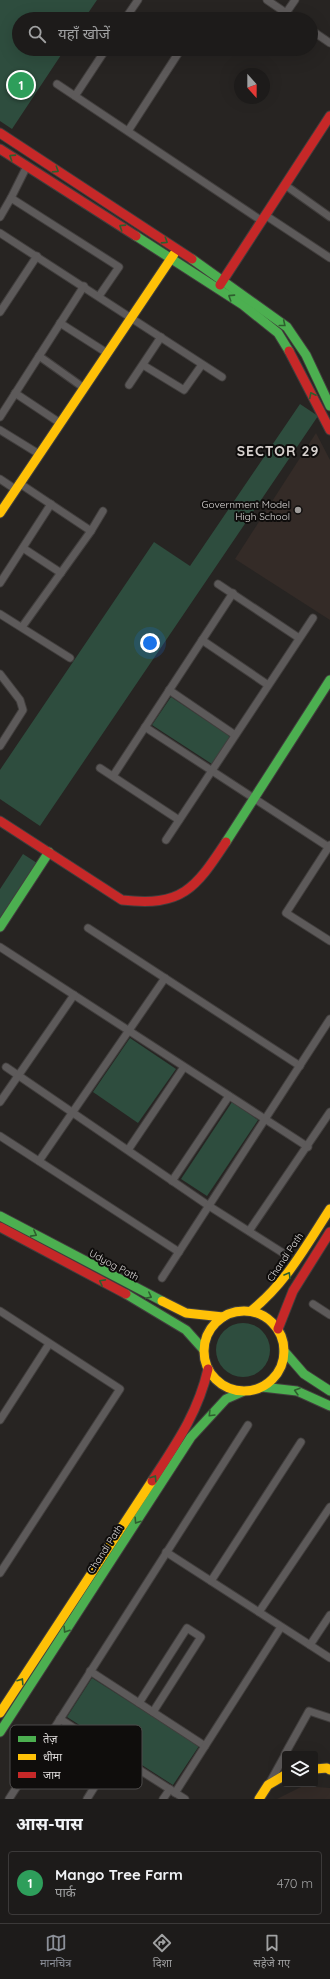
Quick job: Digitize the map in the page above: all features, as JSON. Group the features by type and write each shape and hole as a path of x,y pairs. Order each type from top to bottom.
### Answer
{"street":[{"path":"130,12 138,0"},
{"path":"267,0 285,12"},
{"path":"287,12 295,0"},
{"path":"318,35 330,43"},
{"path":"75,96 101,56"},
{"path":"128,131 176,56"},
{"path":"57,84 264,218 330,258"},
{"path":"218,288 222,279 264,218 330,116"},
{"path":"0,133 178,249 222,279 287,327 306,355 330,406"},
{"path":"0,149 218,288 243,305 278,333 294,359 330,430"},
{"path":"0,217 27,166"},
{"path":"285,185 330,217"},
{"path":"11,198 119,267 99,296"},
{"path":"0,233 84,286 161,337 201,366 222,377"},
{"path":"0,513 178,249"},
{"path":"0,312 37,256"},
{"path":"0,416 84,286"},
{"path":"60,323 107,353"},
{"path":"129,386 161,337"},
{"path":"39,356 84,388"},
{"path":"143,365 184,390 201,366"},
{"path":"15,392 60,423"},
{"path":"0,430 39,454"},
{"path":"0,479 51,504 91,531"},
{"path":"0,583 51,504"},
{"path":"22,627 91,531 103,511"},
{"path":"23,548 61,573"},
{"path":"218,584 299,638"},
{"path":"113,776 233,593"},
{"path":"0,614 70,658"},
{"path":"166,840 313,618"},
{"path":"202,640 268,685"},
{"path":"0,674 20,700 23,710 0,746"},
{"path":"0,821 122,900 145,903 165,899 188,890 206,872 330,680"},
{"path":"169,690 235,735"},
{"path":"145,727 329,847 286,913 330,941"},
{"path":"100,768 179,820"},
{"path":"0,928 49,852"},
{"path":"88,928 300,1066"},
{"path":"0,948 308,1147"},
{"path":"39,1161 165,978"},
{"path":"0,1102 74,995"},
{"path":"162,1278 330,1019"},
{"path":"128,1150 184,1067"},
{"path":"6,1068 209,1206 283,1253"},
{"path":"172,1181 229,1096"},
{"path":"249,1231 308,1147 330,1112"},
{"path":"0,1136 179,1252"},
{"name":"Chandi Path","path":"251,1312 265,1301 284,1282 330,1209"},
{"name":"Udyog Path","path":"0,1216 150,1296 186,1313 223,1317"},
{"name":"Udyog Path","path":"0,1227 137,1300 186,1330 203,1349"},
{"path":"278,1329 282,1311 292,1291 330,1232"},
{"path":"313,1304 330,1315"},
{"path":"0,1311 120,1389 0,1573"},
{"path":"330,1392 315,1383 293,1365 284,1351 278,1329 272,1322 251,1312 239,1311 223,1317 212,1326 206,1336 203,1349 204,1358 208,1369 217,1382 229,1389 242,1392 262,1388 284,1387 309,1394 330,1406"},
{"path":"0,1420 49,1344"},
{"path":"262,1388 275,1377 281,1367 284,1351"},
{"name":"Chandi Path","path":"0,1713 185,1431 195,1413 204,1390 208,1369"},
{"name":"Chandi Path","path":"0,1732 191,1437 226,1399 242,1392"},
{"path":"56,1725 248,1425"},
{"path":"211,1581 301,1442"},
{"path":"259,1612 330,1507"},
{"path":"166,1552 330,1658"},
{"path":"310,1645 330,1615"},
{"path":"163,1799 172,1791 205,1746 281,1627"},
{"path":"139,1703 187,1628 192,1631 201,1637 153,1712"},
{"path":"90,1671 205,1746"},
{"path":"287,1751 309,1711 317,1712 330,1718"},
{"path":"60,1719 69,1725"},
{"path":"260,1799 282,1759"},
{"path":"318,1769 329,1767"},
{"path":"142,1772 185,1799"},
{"path":"268,1785 282,1778"},
{"path":"9,1799 15,1789"},
{"path":"87,1799 93,1789"}],"shaded area":[{"name":"Government Model High School","path":"316,433 330,460 330,620 235,559"},
{"path":"301,1787 330,1788 330,1799 277,1799"}],"green space":[{"path":"0,0 97,0 89,12 12,12 12,56 60,56 12,129 0,121"},
{"path":"300,404 318,416 40,826 0,799 0,770 154,542 190,566"},
{"path":"171,697 231,737 212,764 152,725"},
{"path":"23,854 37,863 0,919 0,889"},
{"path":"130,1038 176,1069 138,1123 93,1092"},
{"path":"232,1102 258,1120 207,1196 181,1179"},
{"path":"243,1323 253,1325 262,1331 268,1340 270,1350 268,1360 262,1369 253,1375 243,1377 233,1375 224,1369 218,1360 216,1350 218,1340 224,1331 233,1325"},
{"path":"92,1678 199,1746 173,1785 142,1765 142,1725 79,1725 67,1717"}],"traffic: fast":[{"path":"136,236 243,305 278,333 289,351"},
{"path":"192,259 287,327 306,355 330,406"},
{"path":"226,842 330,680"},
{"path":"0,927 49,852"},
{"path":"0,1216 162,1301"},
{"path":"126,1294 186,1330 203,1349"},
{"path":"284,1351 304,1374 330,1391"},
{"path":"262,1387 297,1391 330,1406"},
{"path":"0,1732 191,1437 226,1399 242,1392"}],"traffic: slow":[{"path":"0,513 174,254"},
{"path":"251,1311 285,1276 304,1250 330,1209"},
{"path":"162,1301 186,1313 223,1317"},
{"path":"244,1311 259,1314 272,1323 281,1336 284,1351 281,1366 272,1379 259,1388 244,1391 229,1388 216,1379 207,1366 204,1351 207,1336 216,1323 229,1314 244,1311"},
{"path":"0,1713 152,1481"},
{"path":"318,1769 327,1768 330,1770"},
{"path":"259,1799 268,1785 282,1777"}],"traffic: jam":[{"path":"220,285 330,116"},
{"path":"0,133 192,259"},
{"path":"0,149 136,236"},
{"path":"289,351 330,430"},
{"path":"0,821 122,900 159,900 173,897 185,891 205,872 226,842"},
{"path":"0,1227 126,1294"},
{"path":"278,1329 293,1291 330,1232"},
{"path":"152,1481 185,1428 204,1385 208,1369"}],"place":[{"name":"Mango Tree Farm","path":"21,85"},
{"name":"Government Model High School","path":"298,510"}],"district":[{"name":"SECTOR 29","path":"278,451"}]}
